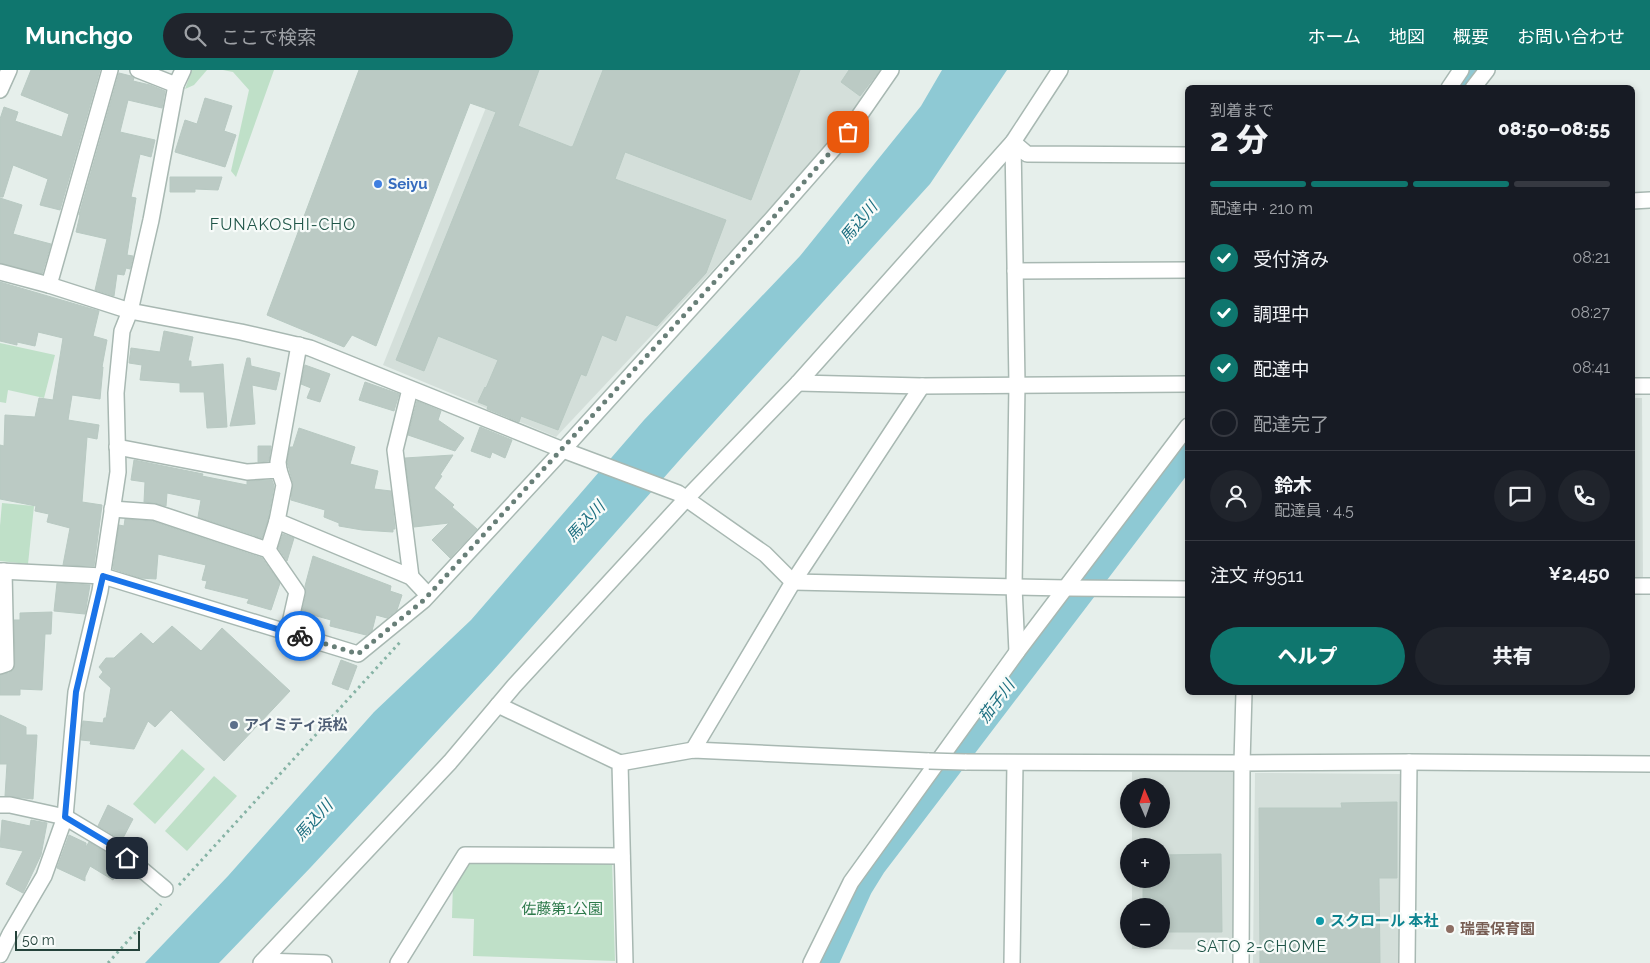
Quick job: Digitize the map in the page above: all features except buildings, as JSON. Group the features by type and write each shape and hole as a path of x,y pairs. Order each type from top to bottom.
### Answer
{"street":[{"path":"0,90 8,70"},
{"path":"49,285 110,70"},
{"path":"138,70 176,85"},
{"path":"1,952 44,876 65,817 76,692 103,576 118,472 116,393 122,330 130,311 151,220 176,85 182,70"},
{"path":"0,666 6,664 2,571 103,576 358,654 428,595 567,452 848,132 891,70"},
{"path":"262,962 450,762 682,496 798,383 1013,142 1060,70"},
{"path":"1451,85 1461,70"},
{"path":"1475,85 1487,70"},
{"path":"1013,142 1027,154 1185,155"},
{"path":"1013,142 1017,384 1014,587 1017,652"},
{"path":"1635,201 1650,200"},
{"path":"1015,271 1185,270"},
{"path":"0,272 49,285 130,311 242,332 310,348 567,452 682,496 765,554 793,582 1099,589 1185,589"},
{"path":"268,550 277,521 284,485 278,462 299,346"},
{"path":"798,383 922,386 1185,384"},
{"path":"693,750 793,582 922,386"},
{"path":"1635,386 1650,386"},
{"path":"410,389 395,450 411,577"},
{"path":"812,963 851,882 1017,652 1185,430"},
{"path":"117,447 247,472 279,470"},
{"path":"112,509 154,512 268,550 297,592 288,632"},
{"path":"277,521 411,577 428,595"},
{"path":"1635,586 1650,586"},
{"path":"1241,963 1244,695"},
{"path":"498,705 620,763 693,750 928,761 1015,763 1409,762 1650,764"},
{"path":"1407,963 1409,762"},
{"path":"620,763 625,963"},
{"path":"1012,963 1015,763"},
{"path":"0,805 10,805 65,817 115,847 169,892"},
{"path":"398,963 465,855 622,856"},
{"path":"262,962 324,963"}],"path":[{"path":"108,963 169,892 402,640"}],"shaded area":[{"path":"501,70 886,70 838,137 556,437 383,365"},
{"path":"1635,398 1642,398 1643,579 1635,579"},
{"path":"1132,772 1234,772 1233,950 1132,949 1170,948 1170,898 1132,898 1132,888 1170,888 1170,838 1132,838 1132,828 1170,828 1170,778 1132,778"},
{"name":"スクロール 本社","path":"1255,773 1400,774 1399,963 1253,963"}],"green space":[{"path":"192,70 207,70 194,85 185,89"},
{"path":"223,70 274,70 236,177 231,171 249,90 233,72"},
{"path":"0,343 55,355 44,398 8,390 6,403 0,402"},
{"path":"2,503 34,506 28,564 0,561"},
{"path":"182,749 205,769 155,824 133,804"},
{"path":"214,776 237,796 187,851 165,831"},
{"name":"佐藤第1公園","path":"469,858 612,859 615,961 473,956 474,919 452,918 453,882"}],"water":[{"name":"馬込川","path":"942,70 1007,70 930,184 684,455 492,672 219,963 145,963 228,876 374,712 471,620 644,420 800,256 921,106"}],"waterway":[{"name":"茄子川","path":"1463,85 1475,70"},
{"name":"茄子川","path":"823,963 858,886 871,865 1185,453"}],"way so far":[{"path":"300,636 358,654 424,600 563,450 848,132"}],"place":[{"name":"Seiyu","path":"378,184"},
{"name":"アイミティ浜松","path":"234,725"},
{"name":"スクロール 本社","path":"1320,921"},
{"name":"瑞雲保育園","path":"1450,929"}],"district":[{"name":"FUNAKOSHI-CHO","path":"283,224"},
{"name":"SATO 2-CHOME","path":"1262,946"}],"route":[{"path":"127,858 115,847 65,817 76,692 103,576 300,636"}]}
